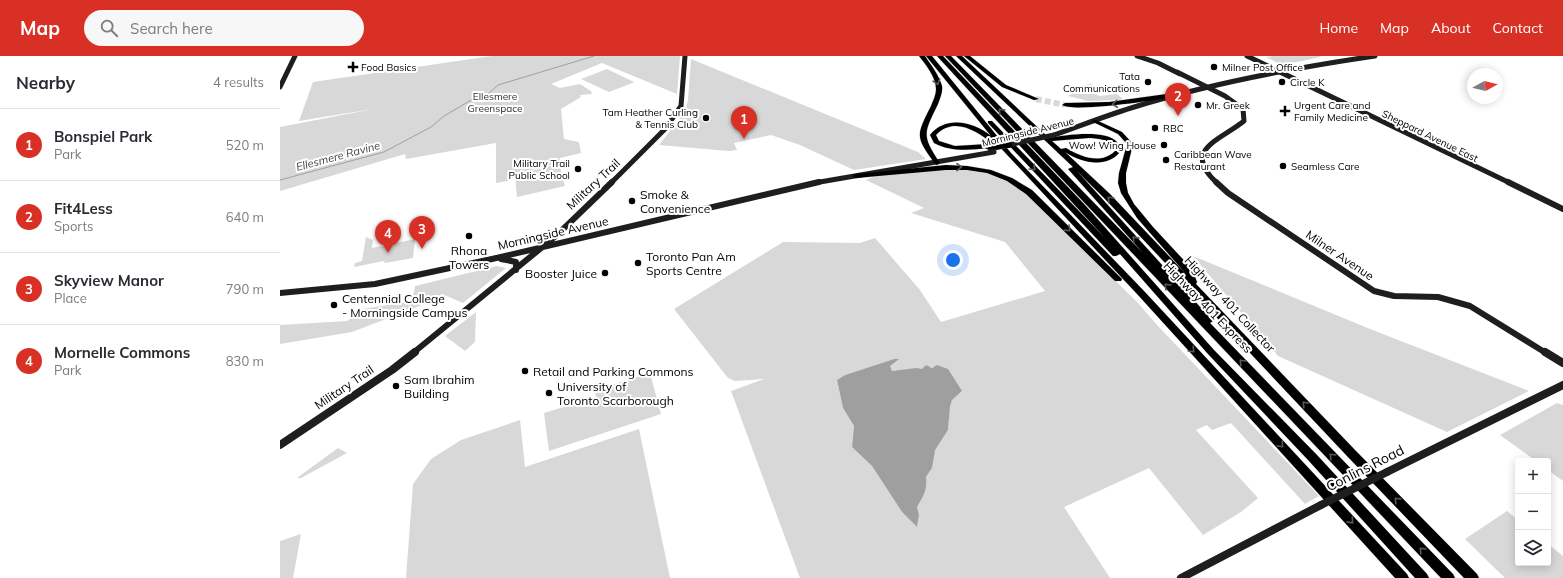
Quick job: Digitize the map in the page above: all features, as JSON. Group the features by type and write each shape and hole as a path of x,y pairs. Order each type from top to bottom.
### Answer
{"highway":[{"path":"922,56 934,74 939,86 938,96 923,124 922,130 924,141 936,161"},
{"path":"929,56 1009,154 1166,321 1403,578"},
{"name":"Highway 401 Express","path":"940,56 1082,207 1211,352 1313,458 1423,578"},
{"name":"Highway 401 Express","path":"948,56 1192,312 1215,333 1449,578"},
{"name":"Highway 401 Collector","path":"959,56 1054,138 1107,196 1351,453 1473,578"},
{"path":"967,56 1004,86 1036,99"},
{"path":"940,68 1068,205 1211,352"},
{"path":"1065,105 1091,106 1115,104 1181,94"},
{"path":"1097,122 1120,133 1130,144 1121,175 1123,193 1136,212 1189,271 1195,287"},
{"path":"1009,145 991,149 946,147 936,142 933,135 938,129 946,126 969,126 982,132 1009,154"},
{"path":"1054,138 1072,155 1082,159 1096,161 1115,156 1118,151 1118,146 1113,142 1098,137 1083,136 1054,138 1048,144 1207,319 1215,333"},
{"path":"856,176 935,168 962,167 983,169 1006,176 1029,192 1132,292 1166,321"}],"main road":[{"name":"Military Trail","path":"280,445 392,370 557,235 650,147 675,117 682,102 685,56"},
{"name":"Milner Avenue","path":"1137,56 1177,72 1236,103 1243,109 1245,114 1244,121 1230,132 1224,134 1208,145 1202,156 1202,164 1206,173 1228,193 1339,269 1378,292 1408,297 1438,297 1470,306 1563,363"},
{"name":"Sheppard Avenue East","path":"1247,56 1563,209"},
{"name":"Morningside Avenue","path":"280,293 375,284 492,259 829,180 1054,138 1181,94 1225,87 1227,85 1300,70 1302,68 1375,56"},
{"path":"280,86 293,57"},
{"name":"Morningside Avenue","path":"1097,122 1210,90"},
{"name":"Morningside Avenue","path":"1009,145 1054,138"},
{"name":"Morningside Avenue","path":"829,180 840,175 878,167 936,161"},
{"path":"557,235 560,239 569,241"},
{"path":"492,259 514,261 517,265 516,270"},
{"name":"Conlins Road","path":"1180,578 1321,505 1563,385"}],"green space":[{"name":"Ellesmere Greenspace","path":"492,56 680,56 677,94 602,63 551,84 560,88 580,84 591,91 592,94 580,95 581,97 561,109 564,139 579,142 581,153 560,158 559,163 512,175 512,180 496,183 496,143 406,159 405,154 280,191 280,127 373,109 299,121 313,82"},
{"path":"1266,57 1321,57 1282,65"},
{"path":"691,59 918,152 926,159 854,170 800,145 771,135 734,143 737,150 729,151 659,145 685,112 688,100"},
{"path":"607,69 635,82 609,92 581,79"},
{"path":"1091,84 1102,90 1095,94 1099,96 1117,94 1123,99 1088,101 1068,96 1086,85"},
{"path":"559,164 565,186 517,197 515,175"},
{"path":"964,169 996,176 1011,182 1026,192 1137,302 1319,496 1305,504 1231,423 1212,430 1207,425 1196,430 1258,498 1241,512 1203,535 1149,468 1064,507 1110,578 800,578 731,391 764,379 735,381 728,378 674,309 783,242 860,243 875,238 920,290 941,322 1045,291 1005,242 911,213 924,208 866,180 876,176 900,172","holes":["894,359 889,366 892,371 909,369 920,370 928,367 935,368 948,376 962,391 952,400 948,430 934,450 932,468 926,477 926,489 917,507 919,516 917,527 902,512 872,466 852,447 854,426 843,408 837,380 845,375"]},
{"path":"366,237 373,240 372,248 415,239 413,258 385,263 384,261 354,267 355,263 362,261"},
{"path":"1193,256 1370,329 1529,391 1447,432 1278,356"},
{"path":"497,266 506,268 463,303 442,294 425,304 352,332 280,344 280,325 347,321 363,309 412,301 415,286"},
{"path":"476,312 475,342 465,351 445,336"},
{"path":"650,373 661,414 549,451 544,413 596,397 595,390"},
{"path":"1557,403 1563,405 1563,481 1551,472 1551,458 1532,458 1500,435"},
{"path":"520,420 525,467 639,429 670,578 406,578 413,484 431,459 461,440"},
{"path":"338,448 347,453 301,478 297,478"},
{"path":"1507,511 1515,518 1515,566 1551,566 1551,546 1563,556 1563,578 1505,578 1465,539"},
{"path":"301,534 293,578 280,578 280,541"}],"shaded area":[{"path":"894,359 899,359 890,366 892,371 916,368 922,369 926,365 932,368 937,365 948,369 962,391 952,400 948,430 935,450 932,468 926,477 926,489 917,507 919,515 917,527 902,512 872,466 852,447 854,426 843,408 837,380 845,375"}],"waterway":[{"name":"Ellesmere Ravine","path":"280,180 384,152 431,127 444,116 473,99 488,94 498,85 594,56"}],"tunnel":[{"path":"1036,99 1065,105"}],"place":[{"name":"Food Basics","path":"353,67"},
{"name":"Milner Post Office","path":"1214,67"},
{"name":"Tata Communications","path":"1148,82"},
{"name":"Circle K","path":"1282,82"},
{"name":"Mr. Greek","path":"1198,105"},
{"name":"Urgent Care and Family Medicine","path":"1285,111"},
{"name":"Fit4Less","path":"1178,116"},
{"name":"Tam Heather Curling & Tennis Club","path":"706,118"},
{"name":"RBC","path":"1155,128"},
{"name":"Bonspiel Park","path":"744,139"},
{"name":"Wow! Wing House","path":"1164,145"},
{"name":"Caribbean Wave Restaurant","path":"1166,160"},
{"name":"Seamless Care","path":"1283,166"},
{"name":"Military Trail Public School","path":"578,169"},
{"name":"Smoke & Convenience","path":"632,201"},
{"name":"Rhona Towers","path":"469,236"},
{"name":"Skyview Manor","path":"422,249"},
{"name":"Mornelle Commons","path":"388,253"},
{"name":"Toronto Pan Am Sports Centre","path":"638,263"},
{"name":"Booster Juice","path":"605,273"},
{"name":"Centennial College - Morningside Campus","path":"334,305"},
{"name":"Retail and Parking Commons","path":"525,371"},
{"name":"Sam Ibrahim Building","path":"396,386"},
{"name":"University of Toronto Scarborough","path":"549,393"}]}
